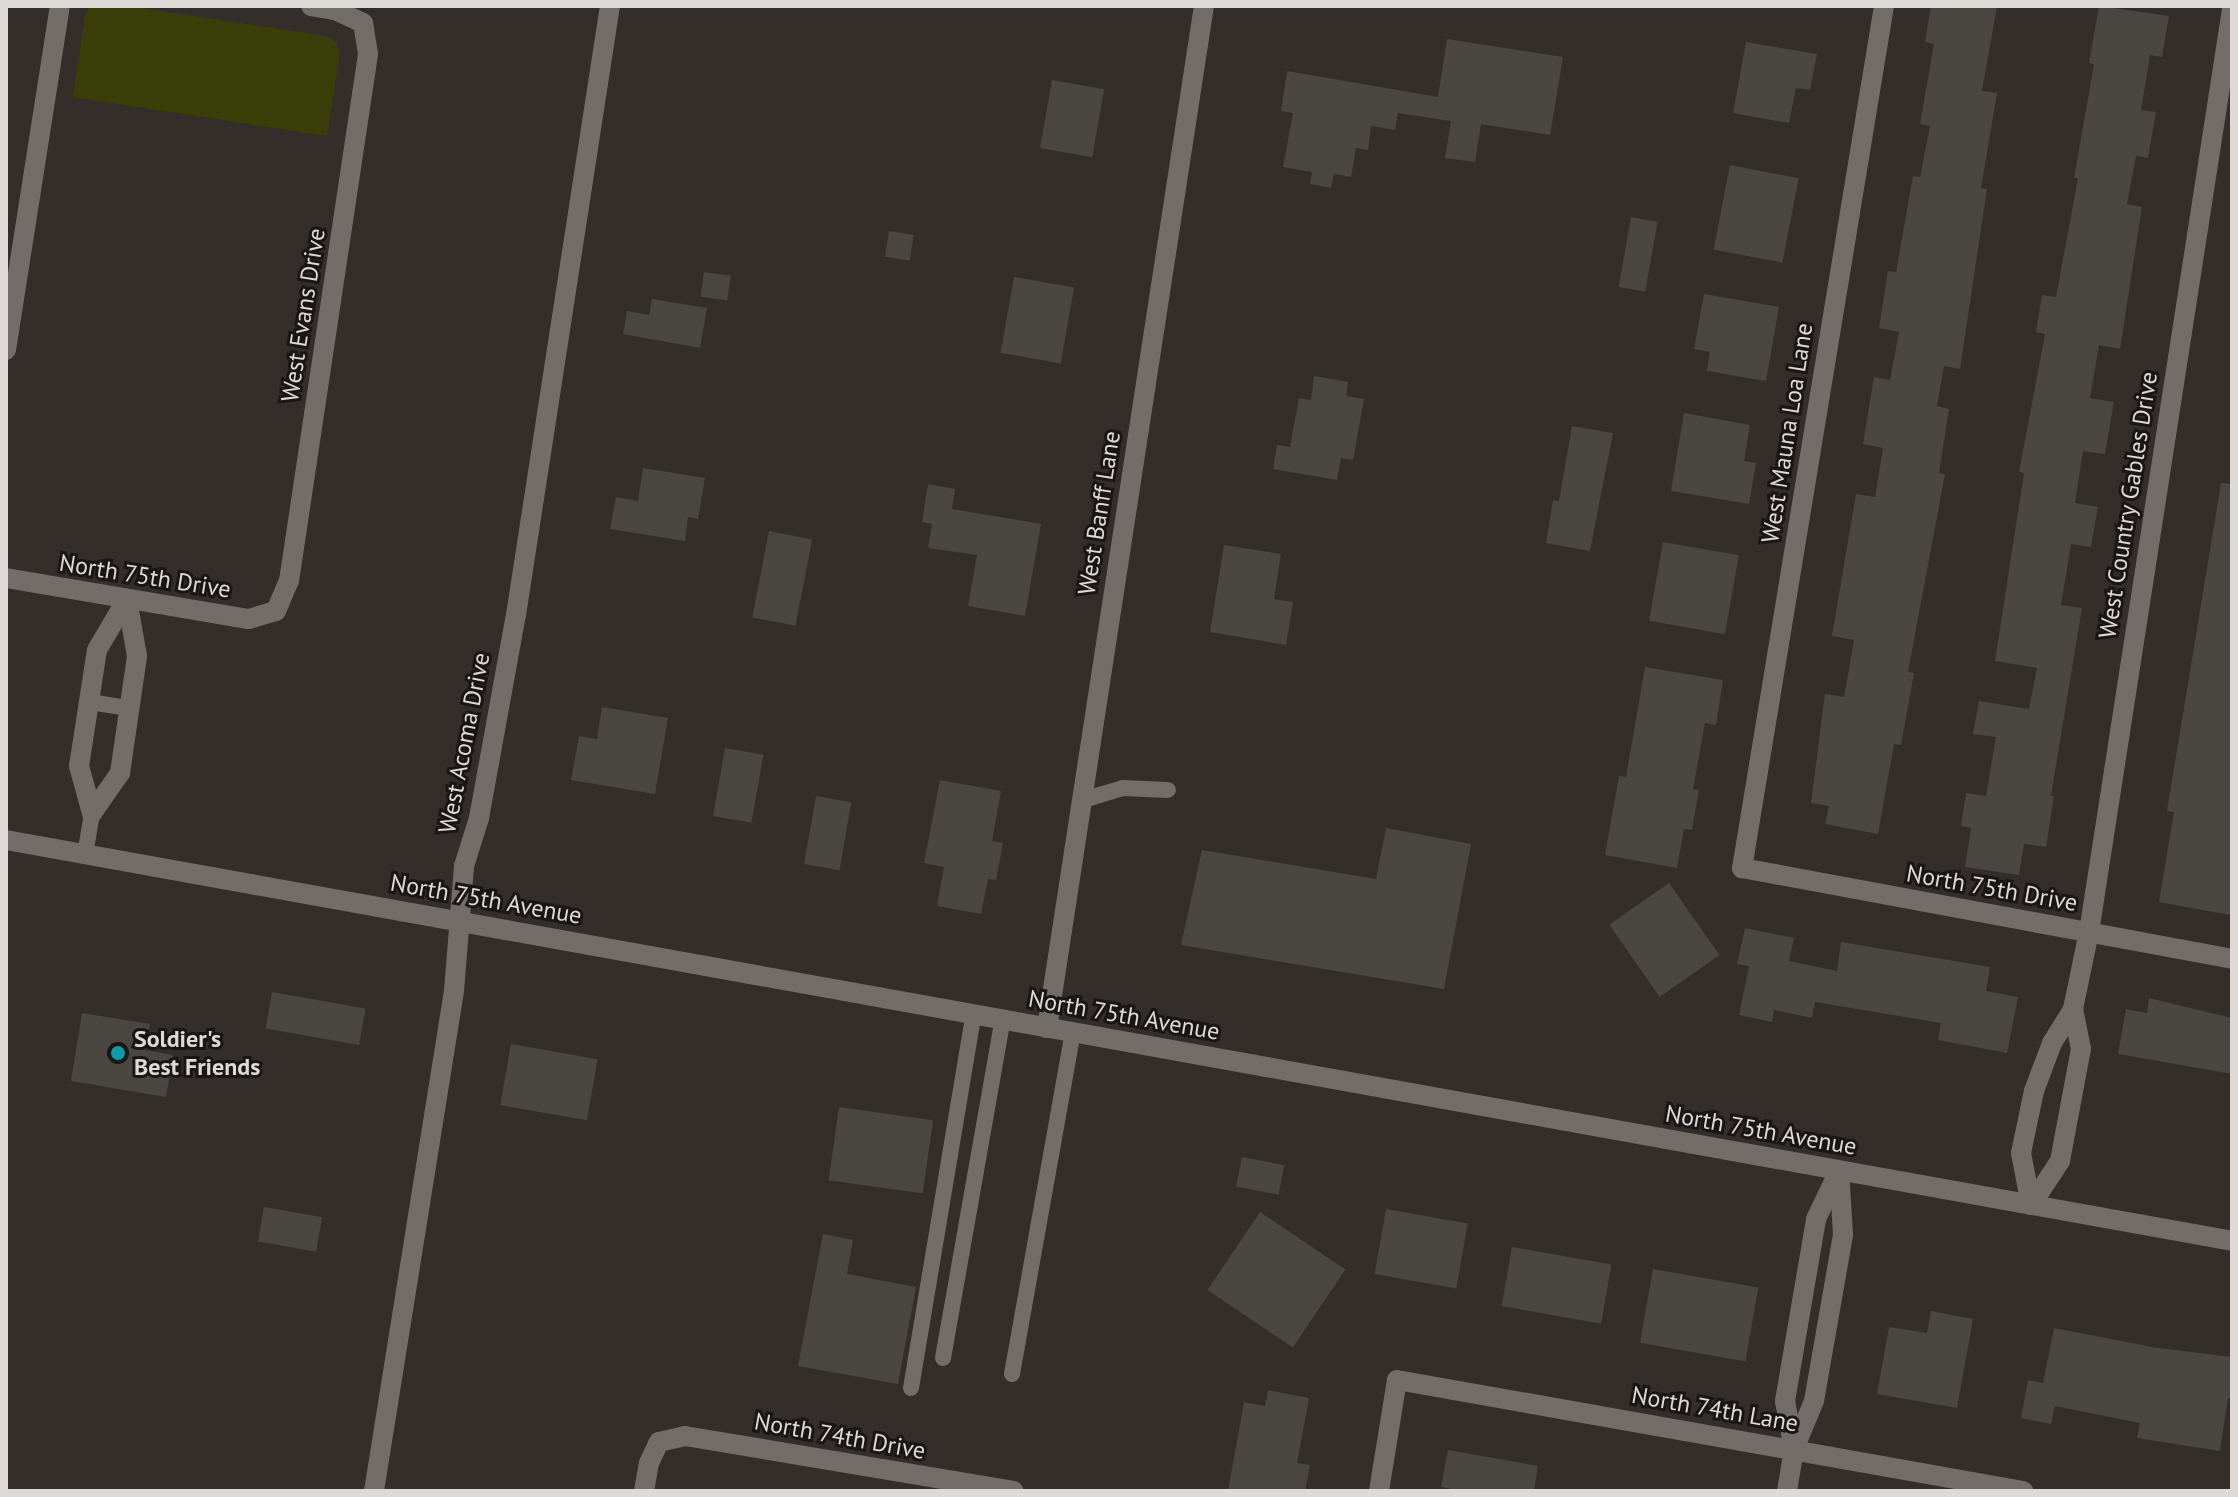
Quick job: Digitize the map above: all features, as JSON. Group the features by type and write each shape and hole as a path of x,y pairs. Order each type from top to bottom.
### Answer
{"street":[{"path":"6,350 60,6"},
{"name":"West Evans Drive","path":"276,611 289,581 368,54 363,23 335,10 311,6"},
{"name":"West Acoma Drive","path":"374,1491 454,991 464,866 479,818 516,615 610,6"},
{"name":"West Banff Lane","path":"1047,1028 1204,6"},
{"name":"West Mauna Loa Lane","path":"1742,868 1884,6"},
{"name":"West Country Gables Drive","path":"2031,1205 2021,1153 2034,1091 2052,1043 2073,1009 2089,932 2232,9"},
{"name":"North 75th Drive","path":"6,578 249,619 276,611"},
{"path":"92,813 79,766 97,650 127,599"},
{"path":"92,813 120,773 137,656 127,599"},
{"name":"North 75th Avenue","path":"6,840 2232,1241"},
{"name":"North 75th Drive","path":"1742,868 2232,959"},
{"name":"West Country Gables Drive","path":"2031,1205 2060,1161 2081,1049 2073,1009"},
{"path":"1794,1449 1785,1401 1816,1219 1839,1171"},
{"path":"1787,1491 1794,1449 1814,1401 1843,1234 1839,1171"},
{"name":"North 74th Lane","path":"1379,1491 1397,1380 2023,1491"},
{"name":"North 74th Drive","path":"644,1491 649,1463 659,1442 685,1436 1013,1491"}],"lane":[{"path":"90,702 129,708"},
{"path":"1083,800 1123,788 1168,790"},
{"path":"85,855 92,813"},
{"path":"911,1388 974,1013"},
{"path":"943,1358 1003,1019"},
{"path":"1012,1374 1073,1032"}],"green space":[{"path":"90,6 127,6 328,36 336,42 340,53 327,136 73,97 85,16"}],"building":[{"path":"1931,6 1997,6 1982,91 1997,93 1981,188 1987,189 1960,369 1944,366 1937,406 1949,409 1939,473 1945,474 1908,672 1914,673 1901,745 1894,744 1878,834 1825,824 1829,806 1811,803 1825,694 1844,697 1854,640 1832,636 1856,494 1875,497 1883,448 1863,444 1874,377 1890,380 1899,332 1879,328 1888,271 1896,272 1913,176 1920,177 1930,126 1920,124 1934,44 1925,42"},
{"path":"2099,6 2169,16 2162,57 2150,55 2141,110 2156,112 2148,158 2136,156 2127,204 2142,207 2120,349 2099,345 2090,398 2114,402 2105,454 2083,451 2075,503 2098,507 2091,547 2071,544 2061,605 2082,608 2051,796 2054,796 2046,847 2024,844 2019,875 1965,867 1971,828 1961,826 1966,793 1986,796 1996,737 1973,734 1979,701 2029,709 2037,668 1995,661 2024,473 2019,472 2045,334 2036,332 2042,295 2056,297 2078,178 2074,178 2094,64 2089,63"},
{"path":"1447,39 1563,57 1550,135 1481,124 1475,162 1445,158 1451,121 1398,113 1395,130 1371,126 1368,150 1356,148 1351,177 1334,174 1331,188 1310,184 1312,172 1283,167 1293,113 1281,111 1287,71 1438,97"},
{"path":"1746,42 1817,54 1810,90 1796,88 1789,123 1733,113"},
{"path":"1052,80 1104,89 1092,157 1040,148"},
{"path":"1730,165 1799,178 1782,263 1714,249"},
{"path":"1631,217 1658,222 1645,292 1619,287"},
{"path":"889,231 914,235 910,261 885,257"},
{"path":"704,272 731,276 727,301 701,297"},
{"path":"1014,277 1074,288 1061,363 1001,353"},
{"path":"1704,294 1779,307 1766,381 1707,371 1710,352 1694,349"},
{"path":"652,299 707,308 700,348 623,334 627,311 649,315"},
{"path":"1314,376 1348,382 1346,396 1364,399 1353,460 1341,458 1337,480 1273,469 1277,445 1290,447 1299,398 1311,400"},
{"path":"1684,413 1750,425 1744,461 1756,463 1749,504 1671,491"},
{"path":"1572,426 1613,433 1590,551 1546,543 1553,500 1559,501"},
{"path":"643,468 705,478 698,519 688,517 685,541 610,529 616,497 638,501"},
{"path":"2221,483 2232,484 2230,915 2159,902 2174,812 2167,811"},
{"path":"928,484 955,489 952,509 1041,524 1025,616 968,606 977,555 928,548 932,524 922,522"},
{"path":"769,531 812,539 795,626 752,617"},
{"path":"1663,542 1739,555 1725,634 1649,621"},
{"path":"1224,545 1281,554 1274,599 1293,602 1286,645 1210,632"},
{"path":"1645,667 1723,680 1716,725 1705,723 1693,789 1699,790 1692,830 1684,829 1677,868 1605,855 1619,776 1626,777"},
{"path":"602,707 668,718 655,794 571,780 579,736 597,739"},
{"path":"725,748 763,755 751,823 713,816"},
{"path":"940,780 1001,791 992,841 1003,843 996,880 988,879 981,914 937,906 944,867 924,863"},
{"path":"816,796 851,802 839,870 804,864"},
{"path":"1386,828 1471,844 1444,989 1181,945 1202,850 1376,879"},
{"path":"1669,883 1719,955 1660,997 1609,925"},
{"path":"1745,928 1794,938 1789,961 1837,971 1841,942 1990,967 1986,991 2018,997 2007,1053 1938,1040 1941,1023 1815,1002 1812,1018 1774,1010 1772,1022 1739,1015 1749,966 1737,964"},
{"path":"272,992 366,1008 359,1045 266,1028"},
{"path":"2149,998 2232,1018 2232,1074 2118,1054 2126,1009 2147,1013"},
{"name":"Soldier's Best Friends","path":"82,1013 150,1024 145,1050 173,1055 166,1097 71,1081"},
{"path":"511,1044 598,1059 587,1120 500,1105"},
{"path":"839,1107 933,1120 923,1194 829,1180"},
{"path":"1242,1157 1284,1165 1278,1195 1236,1186"},
{"path":"264,1207 322,1217 316,1252 258,1241"},
{"path":"1386,1209 1468,1223 1456,1288 1375,1274"},
{"path":"1260,1212 1345,1270 1293,1348 1207,1290"},
{"path":"823,1234 853,1240 847,1274 916,1287 898,1384 798,1366"},
{"path":"1512,1247 1611,1265 1601,1324 1502,1306"},
{"path":"1653,1269 1758,1288 1745,1361 1640,1343"},
{"path":"1931,1311 1973,1319 1957,1408 1877,1394 1889,1327 1927,1333"},
{"path":"2054,1328 2152,1347 2232,1357 2232,1398 2228,1398 2220,1451 2137,1438 2140,1423 2055,1406 2051,1424 2021,1418 2028,1380 2043,1383"},
{"path":"1268,1390 1309,1398 1297,1463 1310,1465 1305,1491 1228,1491 1244,1402 1265,1406"},
{"path":"1448,1450 1538,1466 1534,1491 1463,1491 1441,1487"}],"place":[{"name":"Soldier's Best Friends","path":"118,1053"}]}
